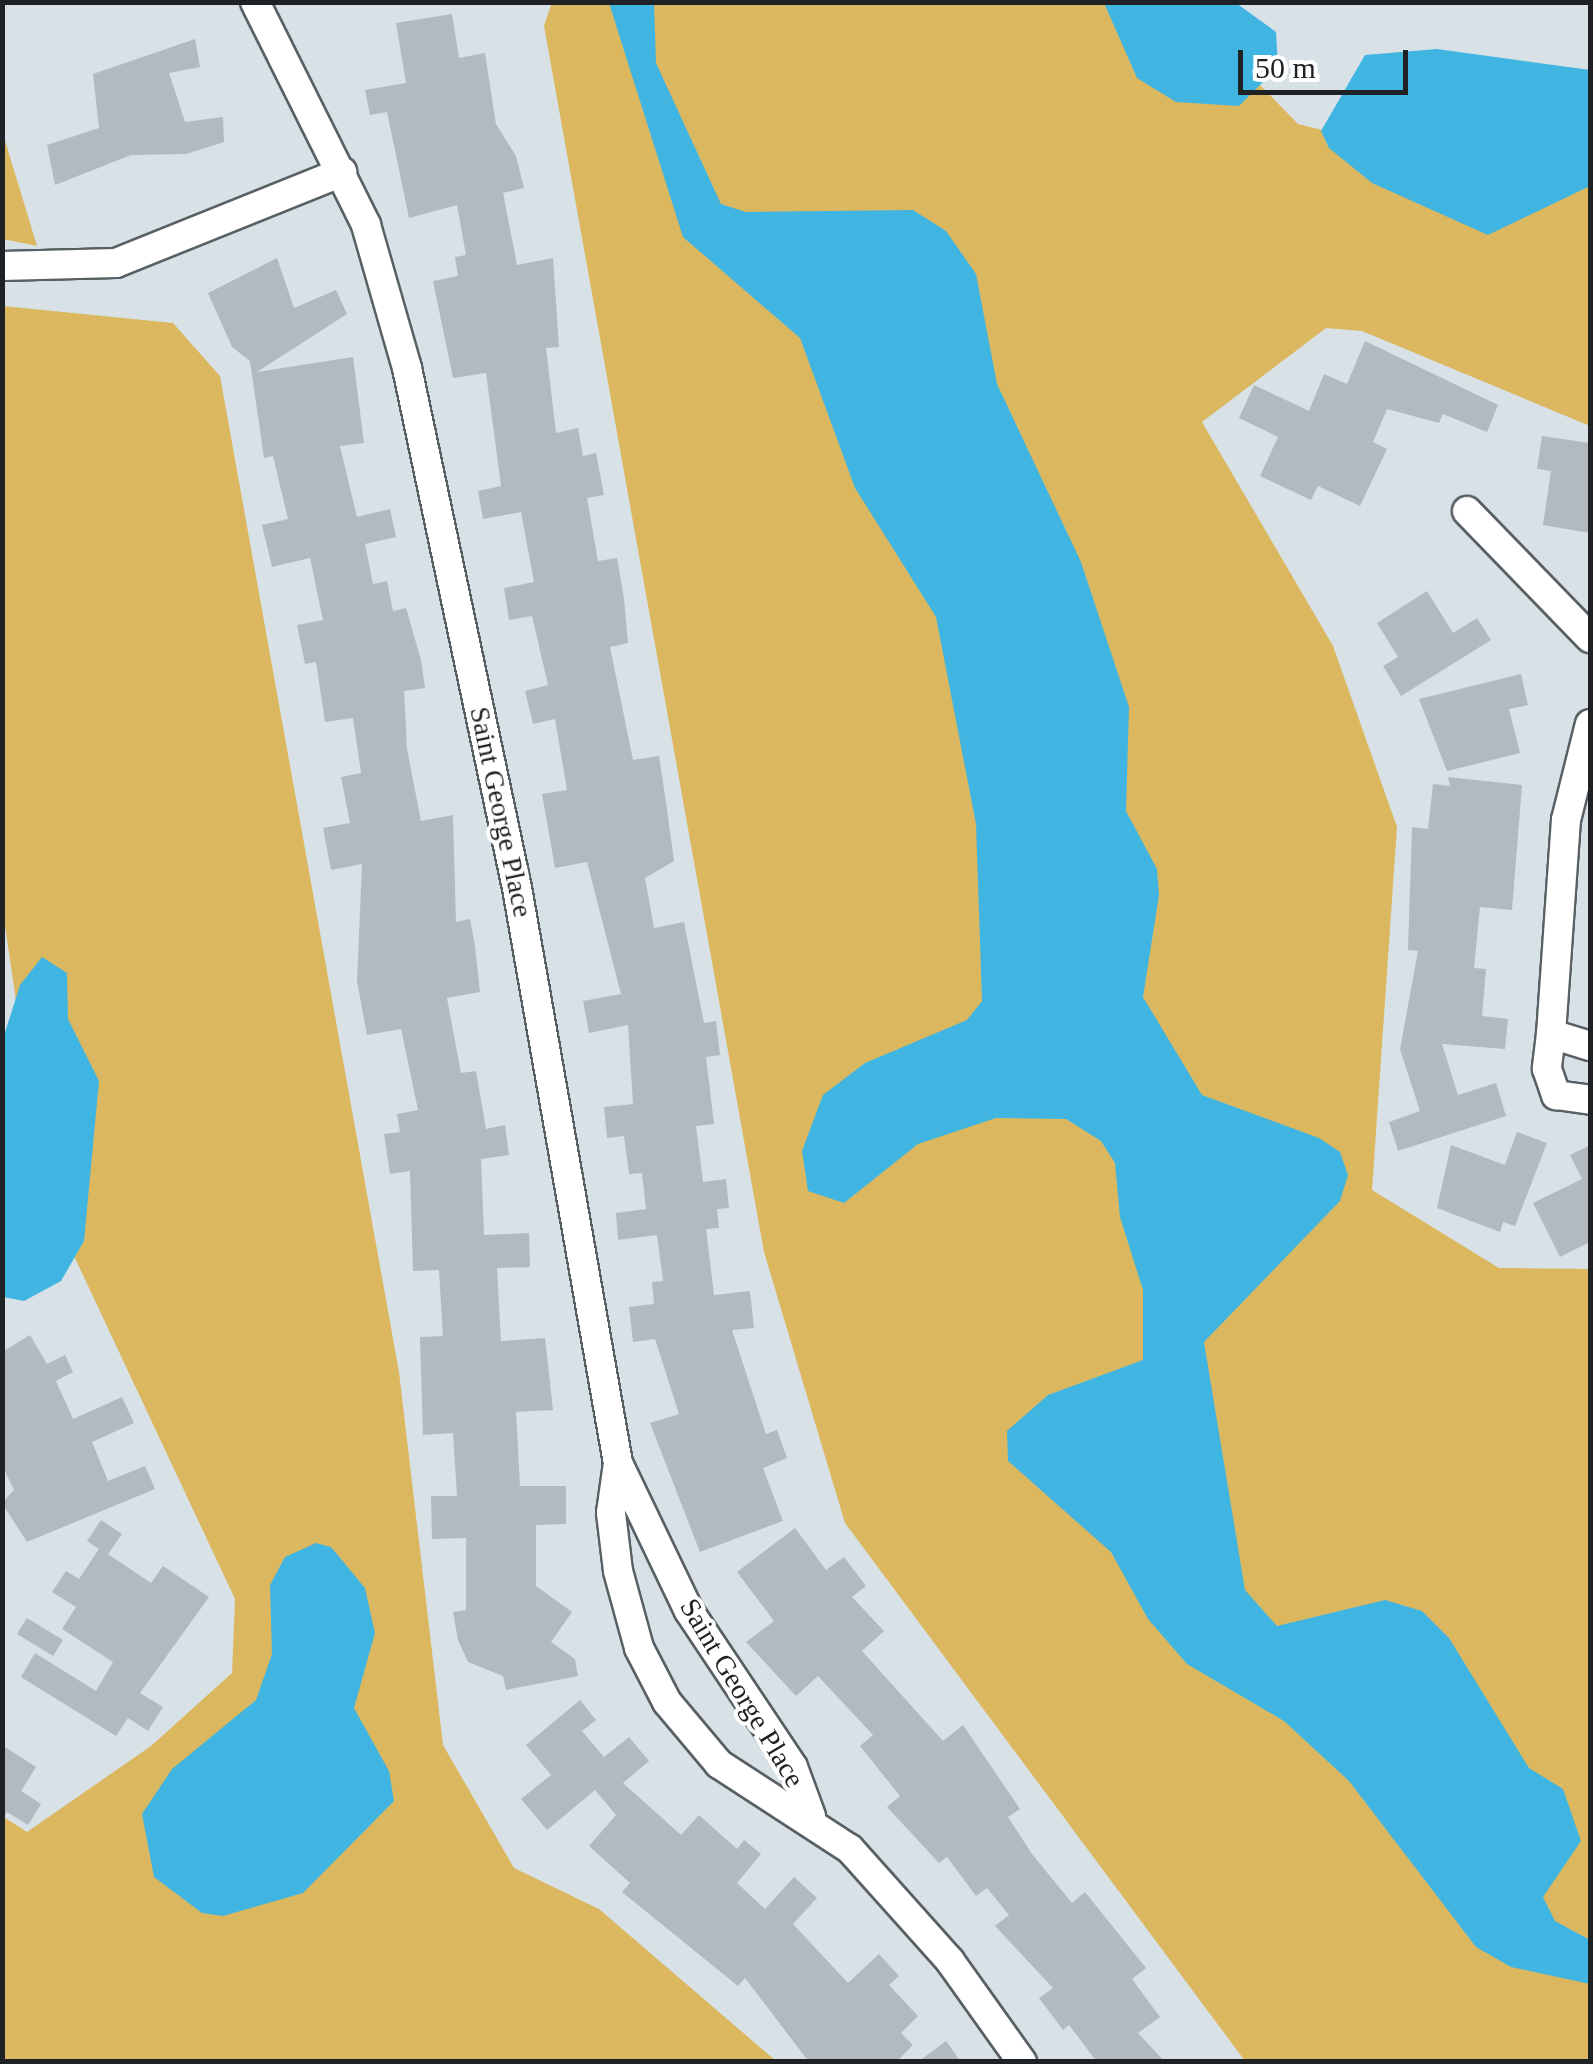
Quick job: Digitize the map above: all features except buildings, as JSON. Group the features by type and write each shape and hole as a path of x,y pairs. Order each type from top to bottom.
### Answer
{"street":[{"name":"Saint George Place","path":"255,2 342,172 407,368 472,668 618,1463 689,1611 793,1767 811,1816"},
{"path":"2,266 130,260 342,172"},
{"path":"1467,511 1590,638"},
{"path":"1590,724 1566,820 1550,1034 1550,1088 1573,1103 1590,1100"},
{"path":"1550,1034 1590,1046"},
{"name":"Saint George Place","path":"618,1463 610,1513 618,1571 647,1667 719,1764 811,1816 950,1962 1022,2062"}],"shaded area":[{"path":"552,2 1180,3 1298,124 1504,175 1590,179 1590,426 1362,331 1326,328 1202,422 1333,646 1397,827 1372,1190 1499,1268 1590,1269 1590,2061 1245,2061 845,1523 764,1252 544,26"},
{"path":"3,134 37,246 3,239"},
{"path":"3,306 173,323 220,376 399,1372 443,1745 514,1868 599,1909 776,2061 3,2061 2,1816 27,1832 151,1746 232,1673 235,1599 44,1192 2,905"}],"water":[{"path":"609,3 654,3 656,63 721,204 746,212 913,210 946,231 976,274 997,384 1081,562 1129,707 1126,811 1157,869 1159,895 1143,997 1202,1095 1319,1138 1340,1152 1348,1175 1340,1201 1204,1342 1245,1590 1277,1626 1385,1600 1422,1611 1449,1638 1529,1768 1563,1789 1581,1841 1543,1897 1555,1921 1590,1940 1590,1984 1511,1967 1476,1947 1349,1781 1284,1721 1187,1664 1148,1619 1111,1552 1008,1461 1007,1431 1048,1395 1143,1360 1143,1290 1120,1217 1115,1163 1101,1141 1066,1119 996,1118 918,1144 844,1203 808,1191 802,1151 823,1095 865,1063 967,1020 982,1001 976,824 936,617 855,488 800,338 683,237"},
{"path":"1104,3 1236,3 1276,32 1278,67 1239,106 1176,102 1137,78"},
{"path":"1437,49 1590,70 1590,186 1488,235 1372,183 1329,148 1321,131 1365,55"},
{"path":"42,957 67,973 68,1019 99,1081 84,1241 61,1281 24,1301 3,1297 3,1039 20,985"},
{"path":"316,1543 331,1547 365,1588 375,1633 354,1708 389,1771 394,1801 303,1893 223,1916 202,1913 154,1877 142,1814 172,1769 256,1700 272,1654 270,1585 285,1557"}]}
